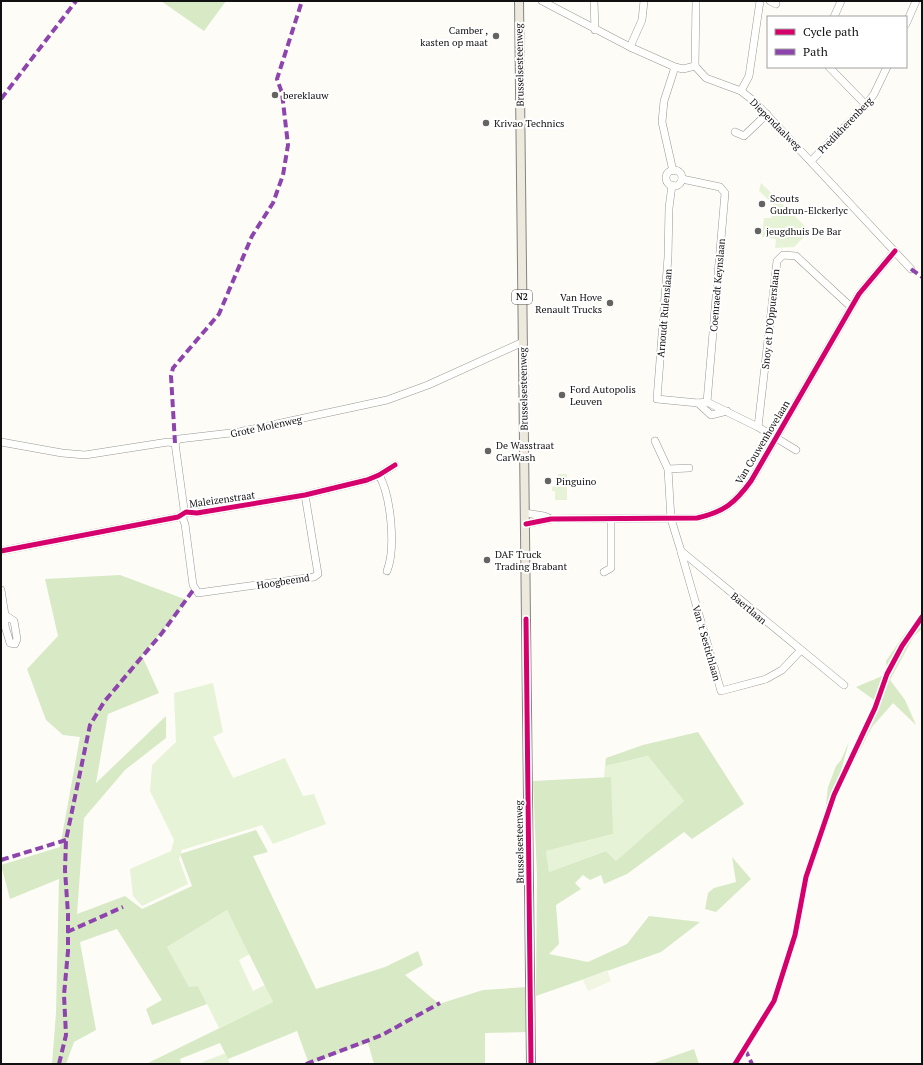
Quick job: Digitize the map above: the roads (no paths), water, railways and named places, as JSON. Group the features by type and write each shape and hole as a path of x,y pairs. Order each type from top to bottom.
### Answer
{"main road":[{"name":"Brusselsesteenweg","path":"518,1 522,342 526,524 531,1064"}],"street":[{"path":"542,1 630,48 675,67 683,68 695,66 696,1"},
{"path":"594,1 594,30"},
{"path":"630,48 642,20 644,1"},
{"path":"741,91 749,76 760,1"},
{"path":"834,16 841,1"},
{"path":"907,22 916,1"},
{"name":"Diependaalweg","path":"695,66 706,78 741,91 755,102 811,160 911,269"},
{"name":"Arnoudt Rulenslaan","path":"675,67 664,101 662,122 673,171 669,173 667,178 668,182 672,185 669,208 668,257 657,399 698,403 707,402"},
{"path":"830,68 866,105"},
{"name":"Predikherenberg","path":"811,160 866,105 874,94 887,68"},
{"path":"735,132 744,136 767,114"},
{"path":"672,185 678,185 682,179 680,173 673,171"},
{"name":"Coenraedt Keynslaan","path":"682,179 720,187 725,193 707,402"},
{"name":"Van Couwenhovelaan","path":"526,524 551,519 611,520 697,518 713,515 726,508 738,498 750,481 851,307 869,280 895,251"},
{"name":"Snoy et D'Oppuerslaan","path":"758,427 776,261 783,255 788,254 796,256 851,307"},
{"name":"Grote Molenweg","path":"1,442 62,453 85,455 168,442 175,443 179,439 239,432 387,400 428,385 522,342"},
{"path":"707,402 758,427 796,450"},
{"path":"698,403 711,415 727,411"},
{"path":"655,441 668,469 671,519 681,551"},
{"path":"175,443 184,513"},
{"name":"Maleizenstraat","path":"1,551 178,517 184,513 196,513 305,495 367,480 379,475 395,465"},
{"path":"668,469 689,468"},
{"path":"379,475 385,485 391,520 390,563 386,571"},
{"name":"Hoogbeemd","path":"184,513 183,519 194,589 198,593 314,577 318,574 305,495"},
{"name":"Van Couwenhovelaan","path":"525,513 544,516 551,519"},
{"path":"604,572 611,568 611,520"},
{"name":"Baertlaan","path":"681,551 844,685"},
{"name":"Van 't Sestichlaan","path":"681,551 721,691 766,679 782,670 801,650"},
{"path":"1,590 5,615 3,627 10,643 15,644 17,639 14,621 5,615"}],"place":[{"name":"Camber , kasten op maat","path":"496,36"},
{"name":"bereklauw","path":"275,95"},
{"name":"Krivao Technics","path":"486,123"},
{"name":"Scouts Gudrun-Elckerlyc","path":"762,204"},
{"name":"jeugdhuis De Bar","path":"758,231"},
{"name":"Van Hove Renault Trucks","path":"610,303"},
{"name":"Ford Autopolis Leuven","path":"562,395"},
{"name":"De Wasstraat CarWash","path":"488,451"},
{"name":"Pinguino","path":"548,481"},
{"name":"DAF Truck Trading Brabant","path":"487,560"}]}
